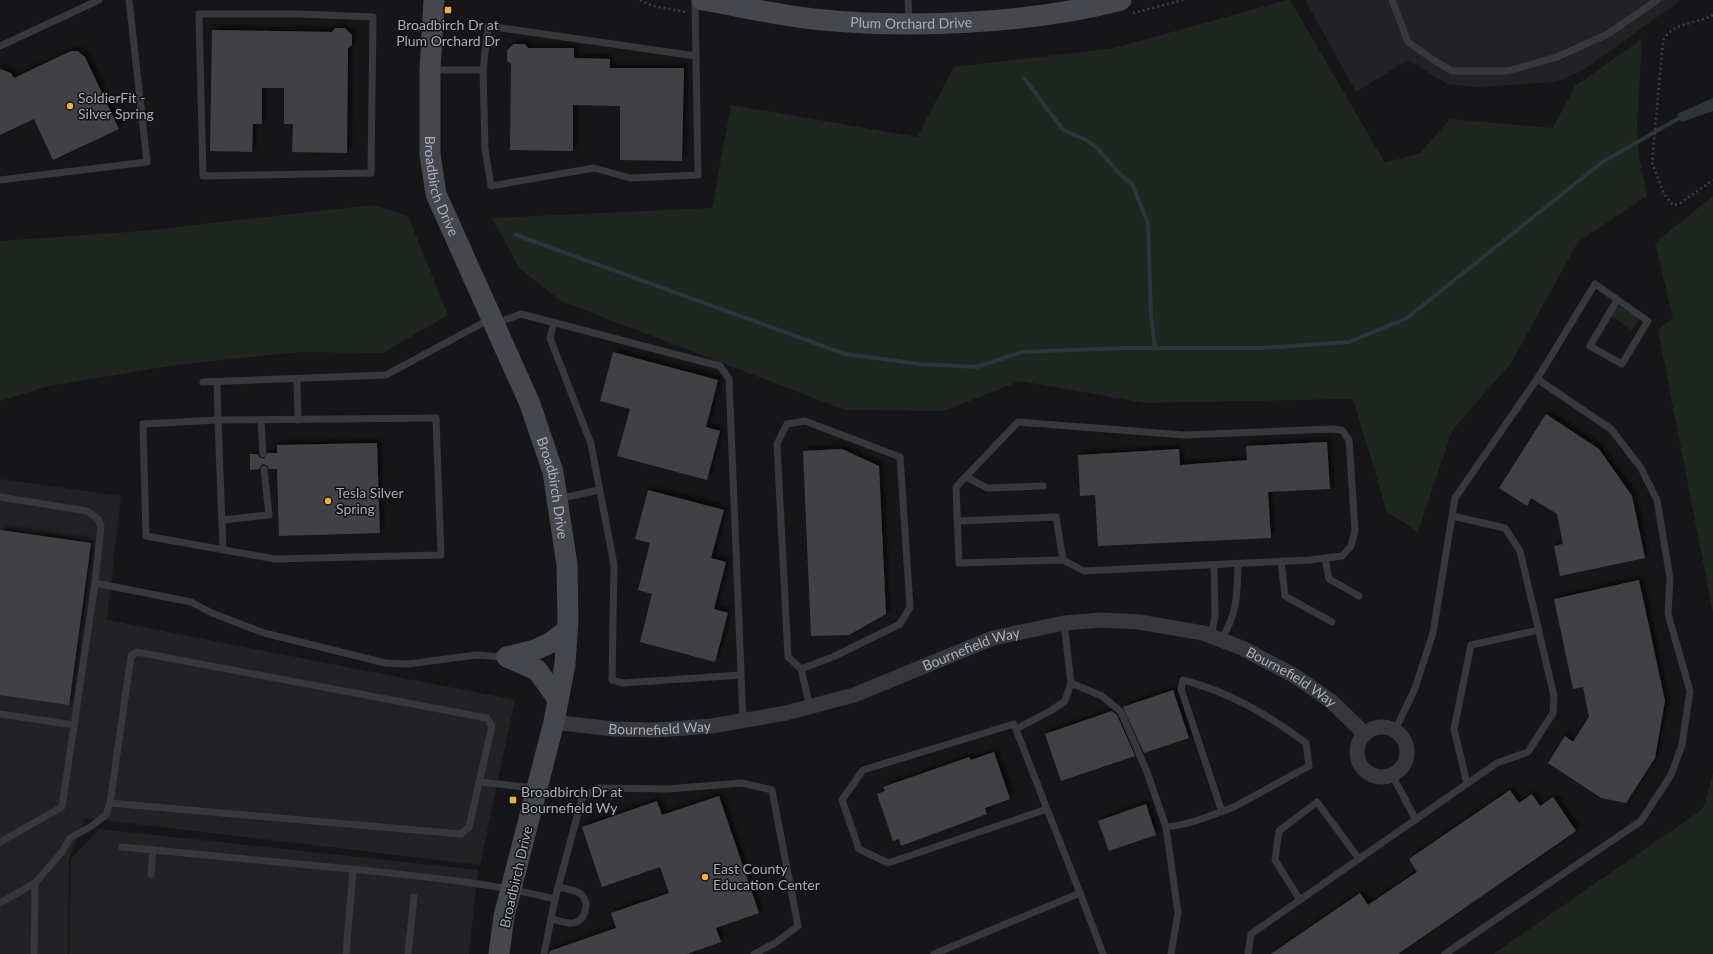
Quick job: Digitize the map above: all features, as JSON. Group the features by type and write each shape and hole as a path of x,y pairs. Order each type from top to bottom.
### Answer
{"street":[{"name":"Broadbirch Drive","path":"425,0 432,37"},
{"name":"Broadbirch Drive","path":"434,0 430,70 430,154 436,194 530,404 553,472 567,565 567,630 564,664 558,699 554,722 504,916 500,954"},
{"name":"Plum Orchard Drive","path":"702,0 813,19 909,24 1003,20 1094,7 1121,0"},
{"name":"Bournefield Way","path":"554,722 613,729 656,730 712,726 743,721 810,707 854,695 993,638 1064,623 1102,620 1139,622 1216,638 1242,648 1295,676 1331,700 1365,734"},
{"path":"507,657 535,650 552,642 567,630"},
{"path":"507,657 537,670 558,699"},
{"path":"1380,727 1395,730 1405,742 1407,757 1399,771 1392,775 1377,777 1370,774 1359,762 1357,747 1365,734 1380,727"}],"lane":[{"path":"0,46 99,0"},
{"path":"0,180 147,162 129,0"},
{"path":"695,0 696,56 698,175 630,178 594,168 491,186 485,149 483,70 488,26 696,56"},
{"path":"908,0 909,24"},
{"path":"1392,0 1408,42 1452,71 1508,71 1557,57 1608,34 1656,0"},
{"path":"199,14 300,14 373,17 371,173 203,176 199,14"},
{"path":"430,70 483,70"},
{"path":"1395,730 1414,691 1433,633 1455,498 1537,379 1596,284 1648,321 1622,364 1590,346 1617,300"},
{"path":"203,382 386,375 493,321 521,314 720,366 729,380 743,721"},
{"path":"554,322 550,338 591,444 614,565 612,680 623,682 741,675"},
{"path":"297,379 298,420"},
{"path":"1445,954 1641,821 1671,775 1682,745 1690,691 1668,614 1670,578 1657,500 1641,468 1611,429 1537,379"},
{"path":"217,382 223,550"},
{"path":"436,418 441,555 276,560 146,536 143,424 218,420 298,420 436,418"},
{"path":"261,420 263,454"},
{"path":"801,669 835,656 900,624 910,607 900,457 805,421 787,424 777,444 788,657 801,669 810,707"},
{"path":"1018,422 1184,435 1331,428 1342,430 1350,440 1355,531 1351,546 1342,556 1325,558 1238,564 1084,571 1063,560 959,564 956,487 966,477 1018,422"},
{"path":"222,520 269,515 264,469"},
{"path":"966,477 987,488 1043,486"},
{"path":"558,499 599,490"},
{"path":"0,497 87,511 94,514 101,526 95,583 62,807 0,842"},
{"path":"1248,954 1251,934 1497,763 1528,752 1553,714 1554,696 1520,551 1505,528 1452,516"},
{"path":"958,521 1056,517 1063,560"},
{"path":"1325,558 1329,579 1359,596"},
{"path":"1281,561 1285,596 1332,622"},
{"path":"1216,638 1231,622 1237,603 1238,564"},
{"path":"1214,565 1216,638"},
{"path":"95,583 191,602 212,613 264,633 385,663 408,664 476,655 507,657"},
{"path":"1016,729 1052,710 1065,701 1071,682 1064,623"},
{"path":"1467,784 1454,729 1471,645 1539,630"},
{"path":"0,902 35,883 62,852 70,838 90,827 106,815 110,803 131,656 137,652 487,718 492,726 468,827 461,834 110,803"},
{"path":"1166,827 1183,825 1222,812 1234,807 1309,766 1306,743 1264,714 1210,687 1183,680 1181,689 1222,812"},
{"path":"1071,682 1102,696 1121,712 1147,772 1166,827 1178,913 1170,954"},
{"path":"0,714 74,725"},
{"path":"1047,809 888,863 859,849 842,800 863,770 1014,724 1080,893 1103,954"},
{"path":"1392,775 1416,820"},
{"path":"479,782 537,788"},
{"path":"544,954 555,899 582,798 598,788 667,789 742,783 772,790 798,926 775,943 754,954"},
{"path":"1300,900 1275,860 1279,831 1317,802 1359,859"},
{"path":"122,847 450,879 511,888 555,899"},
{"path":"151,874 153,850"},
{"path":"346,954 353,870"},
{"path":"34,954 35,883"},
{"path":"551,919 572,923 581,918 586,909 582,894 577,891 558,887"},
{"path":"934,954 1080,893"},
{"path":"408,954 414,898"}],"path":[{"path":"640,0 653,6 676,10"},
{"path":"1713,15 1672,31 1663,41 1652,163 1659,186 1669,203 1673,206 1679,204 1713,180"}],"shaded area":[{"path":"1290,0 1385,163 1420,153 1450,119 1553,128 1575,86 1642,39 1637,123 1639,156 1647,196 1578,242 1511,363 1452,431 1418,532 1387,512 1353,399 1145,403 1020,381 944,411 845,410 561,301 520,269 492,218 712,208 731,105 917,137 954,67 1114,48"},
{"path":"1305,0 1681,0 1582,71 1556,82 1477,87 1447,84 1408,60 1356,92"},
{"path":"1713,98 1713,111 1682,122 1678,118 1677,114"},
{"path":"1713,196 1713,613 1658,330 1673,318 1655,243"},
{"path":"372,205 408,216 448,315 383,353 300,352 176,365 49,386 0,401 0,241 142,231"},
{"path":"1617,305 1640,319 1632,330 1610,315"},
{"path":"0,479 121,496 107,620 515,700 480,865 85,818 69,859 68,954 0,954"},
{"path":"1713,774 1713,954 1493,954 1703,809"},
{"path":"99,829 478,870 469,954 69,954 71,859"}],"building":[{"path":"335,28 345,28 352,35 352,45 348,48 347,153 292,152 293,124 284,124 284,88 262,88 262,124 253,124 252,152 210,151 212,30 332,32"},
{"path":"514,44 525,44 528,48 574,48 574,58 610,59 610,68 684,68 682,161 620,160 620,106 573,105 573,151 510,150 511,64 507,61 507,50"},
{"path":"71,51 78,51 85,57 119,129 53,160 34,119 0,135 0,69 11,73 14,78"},
{"path":"613,352 718,380 706,427 720,431 707,480 617,456 630,409 600,401"},
{"path":"1546,414 1599,449 1632,496 1645,558 1560,576 1554,546 1563,544 1557,514 1531,498 1527,506 1499,488"},
{"path":"1327,442 1330,489 1268,492 1271,538 1098,546 1095,495 1080,496 1078,455 1179,449 1180,465 1247,460 1246,446"},
{"name":"Tesla Silver Spring","path":"377,443 380,533 279,536 277,469 269,469 268,466 264,464 261,465 259,469 250,470 250,454 258,454 259,457 264,459 268,453 277,453 277,445"},
{"path":"842,449 879,466 886,614 849,635 811,636 803,451"},
{"path":"648,490 724,510 711,558 726,562 714,609 728,613 715,662 640,642 652,594 638,590 650,543 635,539"},
{"path":"0,530 91,543 69,705 0,695"},
{"path":"1639,580 1665,701 1655,758 1626,803 1601,798 1548,763 1565,736 1573,742 1589,717 1583,687 1573,689 1554,599"},
{"path":"1173,690 1189,738 1144,753 1123,707"},
{"path":"1112,711 1117,715 1135,756 1061,781 1045,734"},
{"path":"994,752 1010,799 985,808 987,814 901,846 899,839 893,841 877,794 885,791 883,787 969,757 971,760"},
{"path":"1510,790 1519,803 1532,794 1540,806 1553,797 1576,831 1398,954 1271,954 1360,893 1368,905 1417,872 1409,859"},
{"name":"East County Education Center","path":"719,796 759,913 716,928 721,942 687,954 549,954 550,951 616,928 611,913 669,893 660,867 602,887 582,827 657,801 662,815"},
{"path":"1146,804 1156,835 1109,851 1098,821"}],"waterway":[{"path":"1024,78 1063,130 1086,140 1097,148 1121,175 1132,184 1148,223 1151,315 1155,348"},
{"path":"516,235 845,354 920,364 977,367 1022,352 1124,348 1264,348 1349,342 1407,318 1601,163 1681,117"}],"place":[{"name":"Broadbirch Dr at Plum Orchard Dr","path":"448,10"},
{"name":"SoldierFit - Silver Spring","path":"70,106"},
{"name":"Tesla Silver Spring","path":"328,501"},
{"name":"Broadbirch Dr at Bournefield Wy","path":"513,800"},
{"name":"East County Education Center","path":"705,877"}]}
